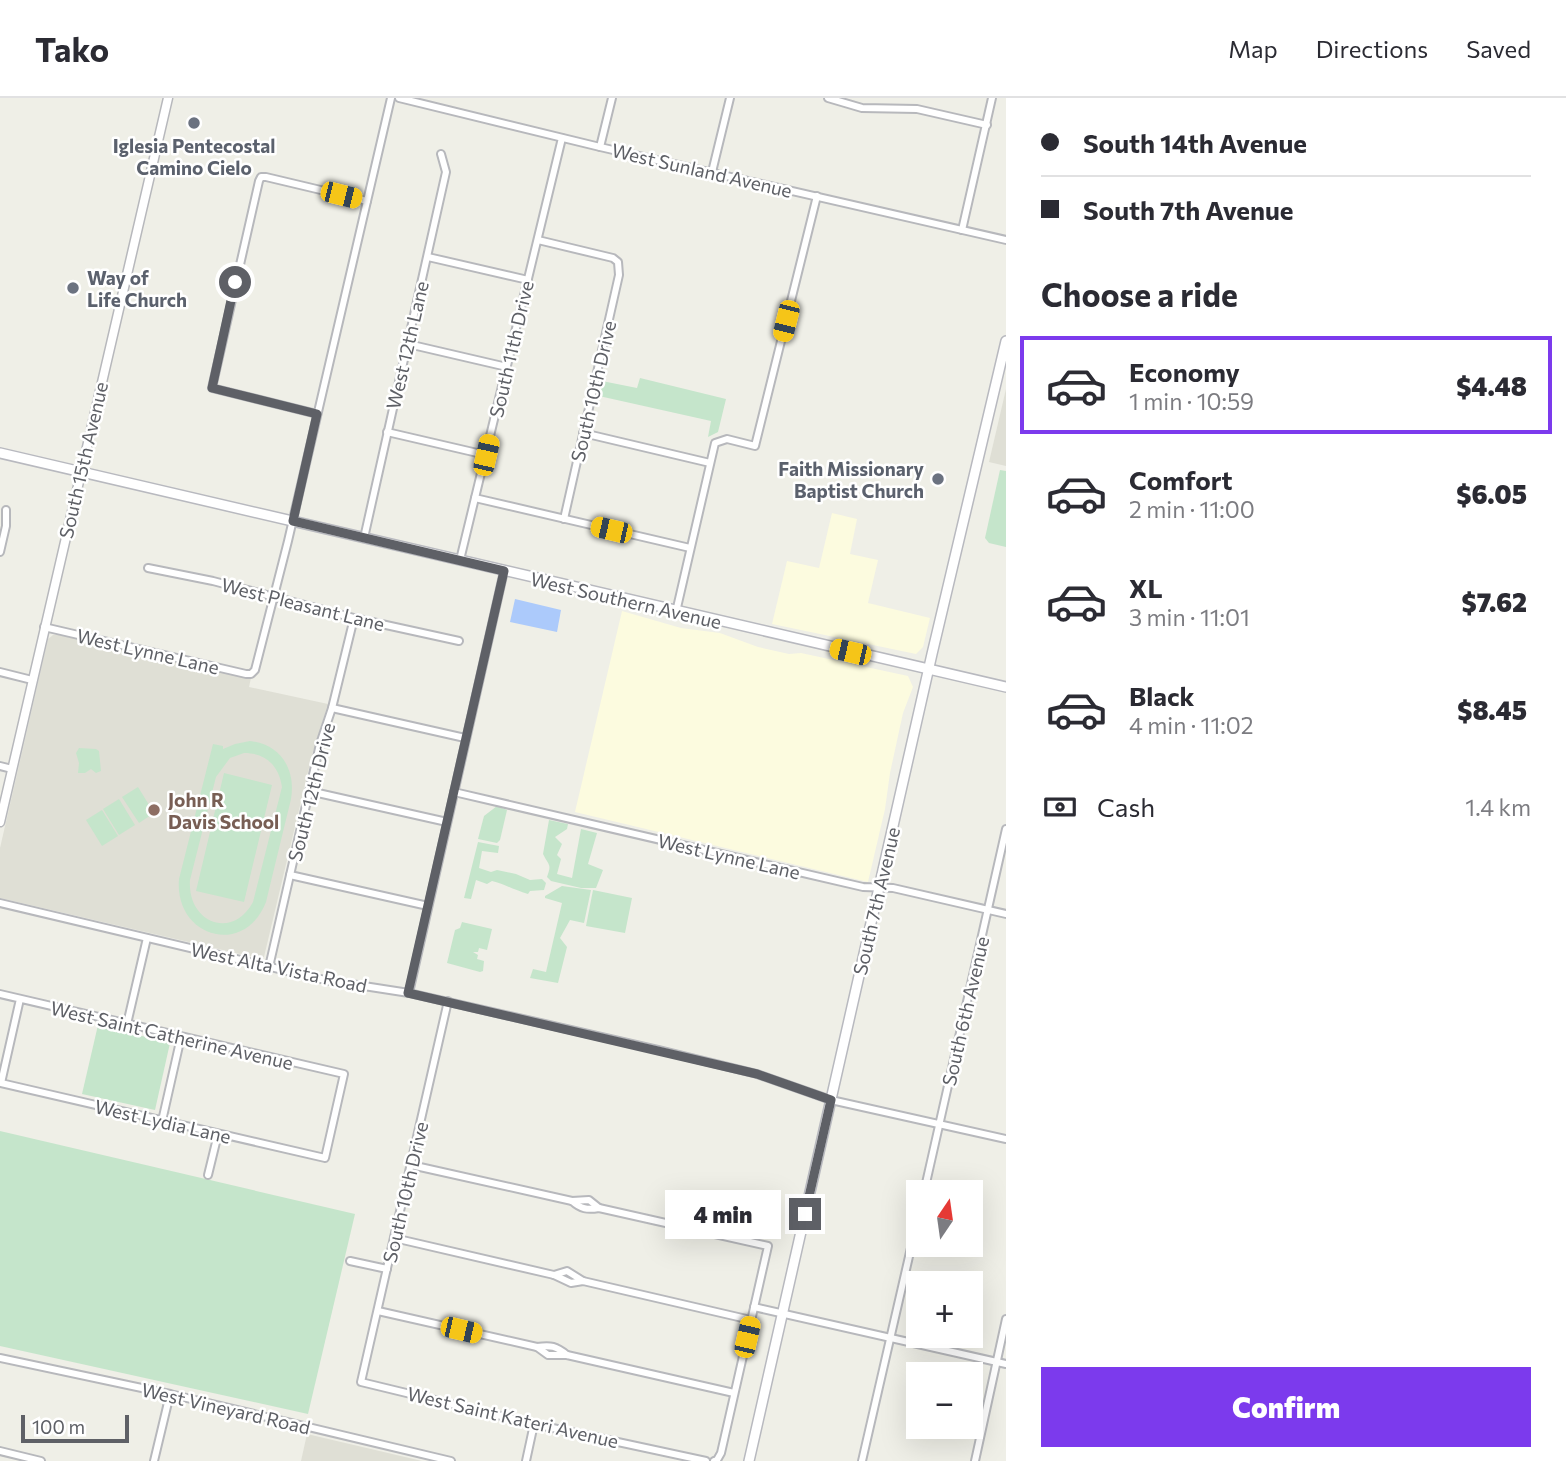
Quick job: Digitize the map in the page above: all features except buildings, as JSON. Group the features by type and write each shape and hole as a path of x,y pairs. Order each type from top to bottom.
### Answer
{"main road":[{"name":"South 7th Avenue","path":"749,1461 1006,341"},
{"name":"West Southern Avenue","path":"0,453 1006,687"}],"street":[{"name":"South 15th Avenue","path":"0,822 168,98"},
{"path":"273,596 293,521 391,98"},
{"name":"West Sunland Avenue","path":"399,98 1006,240"},
{"path":"600,147 612,98"},
{"path":"712,172 730,98"},
{"path":"828,98 862,108 917,109 986,125"},
{"path":"962,230 992,98"},
{"name":"South 11th Drive","path":"460,560 562,138"},
{"name":"West 12th Lane","path":"364,538 446,172 441,153"},
{"path":"317,414 212,388 261,177 366,201"},
{"path":"676,612 714,446 719,440 727,439 755,446 817,196"},
{"name":"South 10th Drive","path":"538,240 608,256 618,262 620,275 564,519"},
{"path":"428,257 528,280"},
{"path":"408,344 507,367"},
{"path":"387,432 486,455"},
{"path":"583,433 710,463"},
{"path":"475,498 690,548"},
{"path":"0,552 6,526 6,510"},
{"name":"West Pleasant Lane","path":"148,568 458,641"},
{"path":"408,993 504,571"},
{"name":"West Lynne Lane","path":"44,627 251,674 256,668 273,596"},
{"name":"South 12th Drive","path":"269,967 309,791 354,618"},
{"path":"0,672 32,680"},
{"path":"332,708 465,738"},
{"path":"0,766 12,769"},
{"path":"309,791 447,822"},
{"name":"West Lynne Lane","path":"454,792 1006,914"},
{"name":"South 6th Avenue","path":"927,1180 1006,829"},
{"path":"290,875 428,906"},
{"name":"West Alta Vista Road","path":"0,903 352,986 448,1001 757,1074 831,1100 1006,1139"},
{"path":"127,1024 147,938"},
{"name":"West Saint Catherine Avenue","path":"0,994 344,1074 325,1158"},
{"path":"1,1083 20,999"},
{"name":"South 10th Drive","path":"361,1382 448,1001"},
{"path":"162,1121 181,1037"},
{"name":"West Lydia Lane","path":"1,1083 325,1158"},
{"path":"208,1175 218,1134"},
{"path":"411,1165 572,1202 587,1210 599,1208 768,1246 721,1453 715,1460"},
{"path":"394,1238 554,1275 571,1283 583,1281 751,1320"},
{"path":"862,1461 909,1257"},
{"path":"350,1261 387,1269"},
{"path":"754,1307 1006,1364"},
{"path":"377,1311 537,1347 548,1355 567,1354 734,1393"},
{"path":"975,1461 1006,1319"},
{"name":"West Vineyard Road","path":"0,1358 170,1394 451,1461"},
{"name":"West Saint Kateri Avenue","path":"361,1382 534,1424 706,1461"},
{"path":"154,1461 170,1394"},
{"path":"526,1461 534,1424"},
{"path":"0,1451 37,1461"}],"shaded area":[{"path":"640,378 726,399 718,432 708,437 711,421 599,396 602,381 637,388"},
{"path":"1006,389 1006,466 989,462"},
{"path":"1000,470 1006,471 1006,547 989,543 985,538"},
{"path":"832,513 857,519 850,554 878,560 868,603 930,618 923,647 916,654 772,624 787,561 819,568"},
{"path":"622,611 681,628 720,633 758,647 789,654 801,653 908,676 913,687 903,713 868,882 575,812"},
{"name":"John R Davis School","path":"59,635 251,678 249,687 328,704 312,755 264,957 257,958 0,898 0,848 48,639"},
{"path":"250,741 261,743 278,753 288,769 292,788 266,902 256,919 242,930 227,935 212,933 199,927 187,915 180,899 179,879 213,744 223,746 223,749","holes":["244,753 270,762 278,773 282,787 253,902 244,914 234,921 212,921 203,916 196,907 191,895 190,880 216,777 230,758"]},
{"path":"79,748 99,751 101,771 96,773 91,769 78,773 76,753"},
{"path":"224,773 272,785 244,902 196,891"},
{"path":"138,787 154,813 139,823 122,797"},
{"path":"119,799 135,825 119,835 103,809"},
{"path":"497,806 507,810 500,840 497,843 478,839 484,816"},
{"path":"102,810 118,836 102,846 86,820"},
{"path":"549,820 568,824 567,829 555,837 562,844 557,855 561,859 557,874 572,878 581,829 597,833 588,864 603,870 596,888 581,888 551,881 547,877 550,867 543,854"},
{"path":"478,842 499,846 498,853 482,851 479,868 516,874 530,880 542,879 546,883 544,890 530,891 528,894 492,881 487,884 476,880 471,899 464,898"},
{"path":"562,886 591,890 584,923 570,920 560,938 567,947 558,983 530,978 533,969 546,972 562,903 545,896"},
{"path":"593,890 632,898 625,933 586,926"},
{"path":"462,922 492,929 487,950 479,948 478,952 473,952 478,955 477,959 484,961 483,971 447,963 455,930 460,928"},
{"path":"98,1025 170,1043 155,1110 82,1094"},
{"path":"0,1131 355,1214 308,1414 0,1346"},
{"path":"307,1434 422,1461 301,1461"}],"water":[{"path":"515,599 561,610 557,632 510,622"}],"place":[{"name":"Iglesia Pentecostal Camino Cielo","path":"194,123"},
{"name":"Way of Life Church","path":"73,288"},
{"name":"Faith Missionary Baptist Church","path":"938,479"},
{"name":"John R Davis School","path":"154,810"}],"route":[{"path":"235,282 212,388 317,414 293,521 504,571 408,993 757,1074 831,1100 805,1214"}]}
